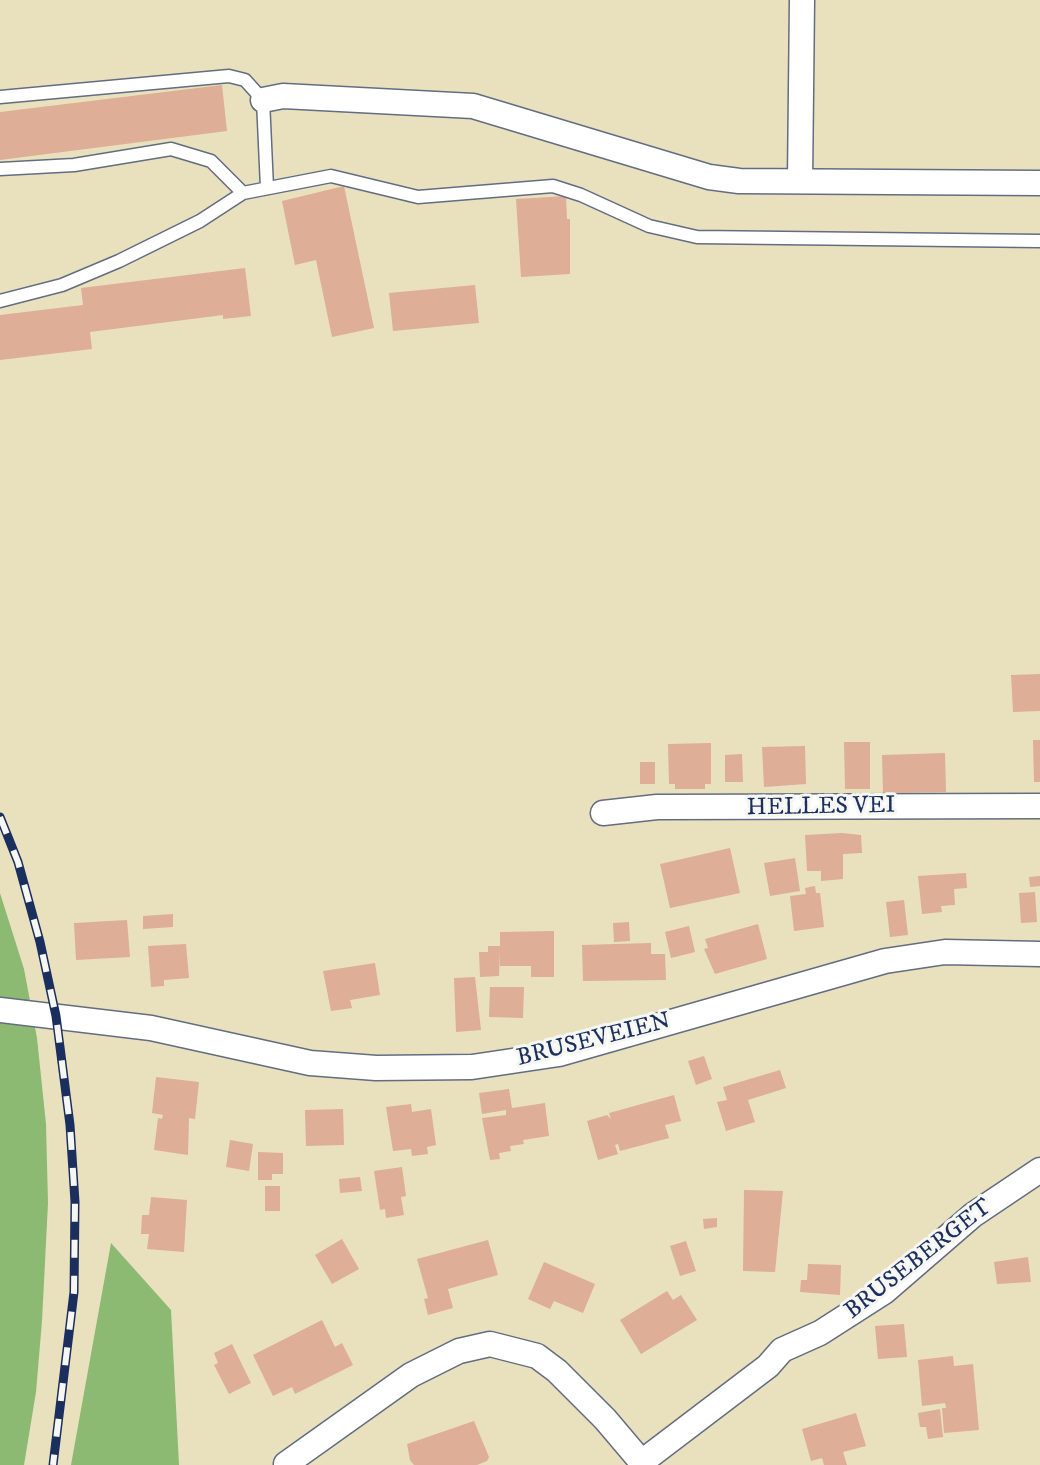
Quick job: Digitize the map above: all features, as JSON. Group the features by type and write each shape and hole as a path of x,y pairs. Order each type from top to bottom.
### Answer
{"street":[{"path":"800,181 802,0"},
{"path":"263,100 283,96 473,106 709,177 1040,183"},
{"name":"HELLES VEI","path":"603,813 657,807 1040,806"},
{"name":"BRUSEVEIEN","path":"0,1010 151,1028 310,1063 372,1068 472,1067 559,1054 885,961 945,952 1040,954"},
{"name":"BRUSEBERGET","path":"643,1463 757,1375 782,1350 820,1333 884,1292 973,1215 1040,1170"},
{"path":"286,1464 411,1375 459,1351 490,1344 537,1356 557,1371 643,1463"}],"lane":[{"path":"0,97 229,76 245,80 263,100 267,188"},
{"path":"0,169 74,165 171,149 211,161 243,193"},
{"path":"0,301 62,285 119,261 200,221 243,193 331,176 418,197 553,186 581,195 649,226 697,237 1040,241"}],"green space":[{"path":"0,893 24,969 37,1038 46,1124 48,1203 42,1321 36,1392 24,1465 0,1465"},
{"path":"111,1243 171,1310 179,1465 71,1465"}],"building":[{"path":"222,85 227,131 0,160 0,112"},
{"path":"344,186 374,328 332,337 316,260 295,265 282,201"},
{"path":"566,196 567,219 570,219 570,274 521,277 516,199"},
{"path":"245,268 251,316 223,319 223,315 90,332 92,349 0,360 0,315 83,305 81,288"},
{"path":"475,285 479,323 393,331 389,293"},
{"path":"1040,674 1040,711 1013,712 1011,675"},
{"path":"1033,740 1040,740 1040,782 1034,782"},
{"path":"844,742 870,742 870,789 845,789"},
{"path":"711,743 711,784 705,784 705,789 675,789 675,784 669,784 668,744"},
{"path":"805,746 806,784 764,787 762,747"},
{"path":"945,753 946,792 883,793 882,755"},
{"path":"742,754 743,782 725,782 725,755"},
{"path":"640,762 655,762 655,784 640,784"},
{"path":"805,835 861,835 862,853 843,854 843,879 821,881 821,871 807,871"},
{"path":"730,848 740,893 670,908 660,864"},
{"path":"795,858 800,891 770,896 764,863"},
{"path":"966,873 967,888 954,889 955,905 941,906 942,912 922,914 918,876"},
{"path":"1040,876 1040,886 1030,887 1029,877"},
{"path":"815,886 816,893 820,893 824,927 794,931 790,896 806,894 805,888"},
{"path":"1035,892 1037,922 1021,923 1019,893"},
{"path":"904,900 908,935 890,937 886,902"},
{"path":"173,914 173,927 143,929 143,916"},
{"path":"127,920 130,957 76,960 74,923"},
{"path":"629,922 630,941 614,942 613,923"},
{"path":"758,924 767,959 715,974 704,949 708,948 705,939"},
{"path":"689,926 695,952 671,958 665,932"},
{"path":"554,931 554,977 531,977 531,966 500,966 500,951 499,976 480,977 479,952 488,952 488,946 500,946 500,932"},
{"path":"651,943 651,954 665,954 666,980 583,981 582,945"},
{"path":"186,944 189,978 164,980 164,986 151,987 148,946"},
{"path":"375,963 380,995 350,1000 352,1008 331,1011 323,971"},
{"path":"475,977 481,1030 456,1032 454,978"},
{"path":"490,987 524,987 523,1018 489,1017"},
{"path":"704,1056 712,1079 696,1085 688,1061"},
{"path":"780,1070 786,1088 748,1100 755,1122 726,1131 717,1102 727,1100 723,1087"},
{"path":"156,1077 199,1082 195,1119 189,1118 188,1155 154,1150 158,1118 162,1119 163,1115 152,1113"},
{"path":"509,1089 512,1108 545,1103 549,1136 523,1140 524,1144 510,1146 511,1151 499,1153 500,1159 490,1160 482,1118 506,1115 506,1110 482,1114 479,1093"},
{"path":"674,1095 681,1121 665,1125 669,1138 620,1151 618,1144 615,1145 618,1154 598,1160 587,1121 607,1115 611,1119 609,1113"},
{"path":"411,1104 412,1112 431,1109 436,1145 427,1147 428,1154 412,1156 411,1149 393,1151 386,1107"},
{"path":"343,1109 344,1145 306,1146 305,1110"},
{"path":"230,1140 253,1144 249,1171 226,1167"},
{"path":"258,1152 283,1153 283,1174 272,1174 272,1180 258,1180"},
{"path":"402,1167 406,1196 401,1197 404,1215 386,1218 385,1209 380,1210 374,1171"},
{"path":"360,1177 362,1191 340,1193 339,1179"},
{"path":"265,1186 280,1186 280,1211 265,1211"},
{"path":"744,1190 783,1191 775,1272 743,1271"},
{"path":"151,1197 187,1200 184,1252 147,1249 149,1234 141,1234 142,1215 149,1215"},
{"path":"717,1218 717,1227 704,1229 703,1219"},
{"path":"342,1239 359,1269 332,1284 315,1255"},
{"path":"488,1240 498,1275 448,1289 453,1308 428,1315 424,1299 428,1298 417,1259"},
{"path":"686,1241 696,1271 680,1276 670,1246"},
{"path":"1028,1257 1031,1282 997,1284 994,1262"},
{"path":"544,1262 595,1284 583,1313 554,1301 550,1309 528,1299"},
{"path":"808,1264 841,1265 840,1295 800,1292 801,1280 807,1280"},
{"path":"667,1291 673,1300 681,1295 697,1320 641,1354 620,1320"},
{"path":"322,1320 335,1347 342,1343 353,1365 295,1394 292,1387 273,1396 253,1355"},
{"path":"904,1324 907,1357 878,1359 875,1326"},
{"path":"232,1344 251,1383 229,1394 214,1365 218,1363 214,1353"},
{"path":"953,1356 954,1366 973,1364 979,1430 944,1433 942,1408 946,1408 945,1403 922,1406 918,1360"},
{"path":"940,1409 943,1437 928,1439 926,1427 920,1427 918,1413"},
{"path":"856,1413 866,1446 843,1452 847,1465 824,1465 822,1458 811,1461 802,1429"},
{"path":"474,1421 489,1457 487,1461 477,1465 414,1465 410,1460 407,1444"}],"railway":[{"path":"0,817 18,862 40,942 56,1016 70,1125 75,1202 74,1292 53,1465"}]}
